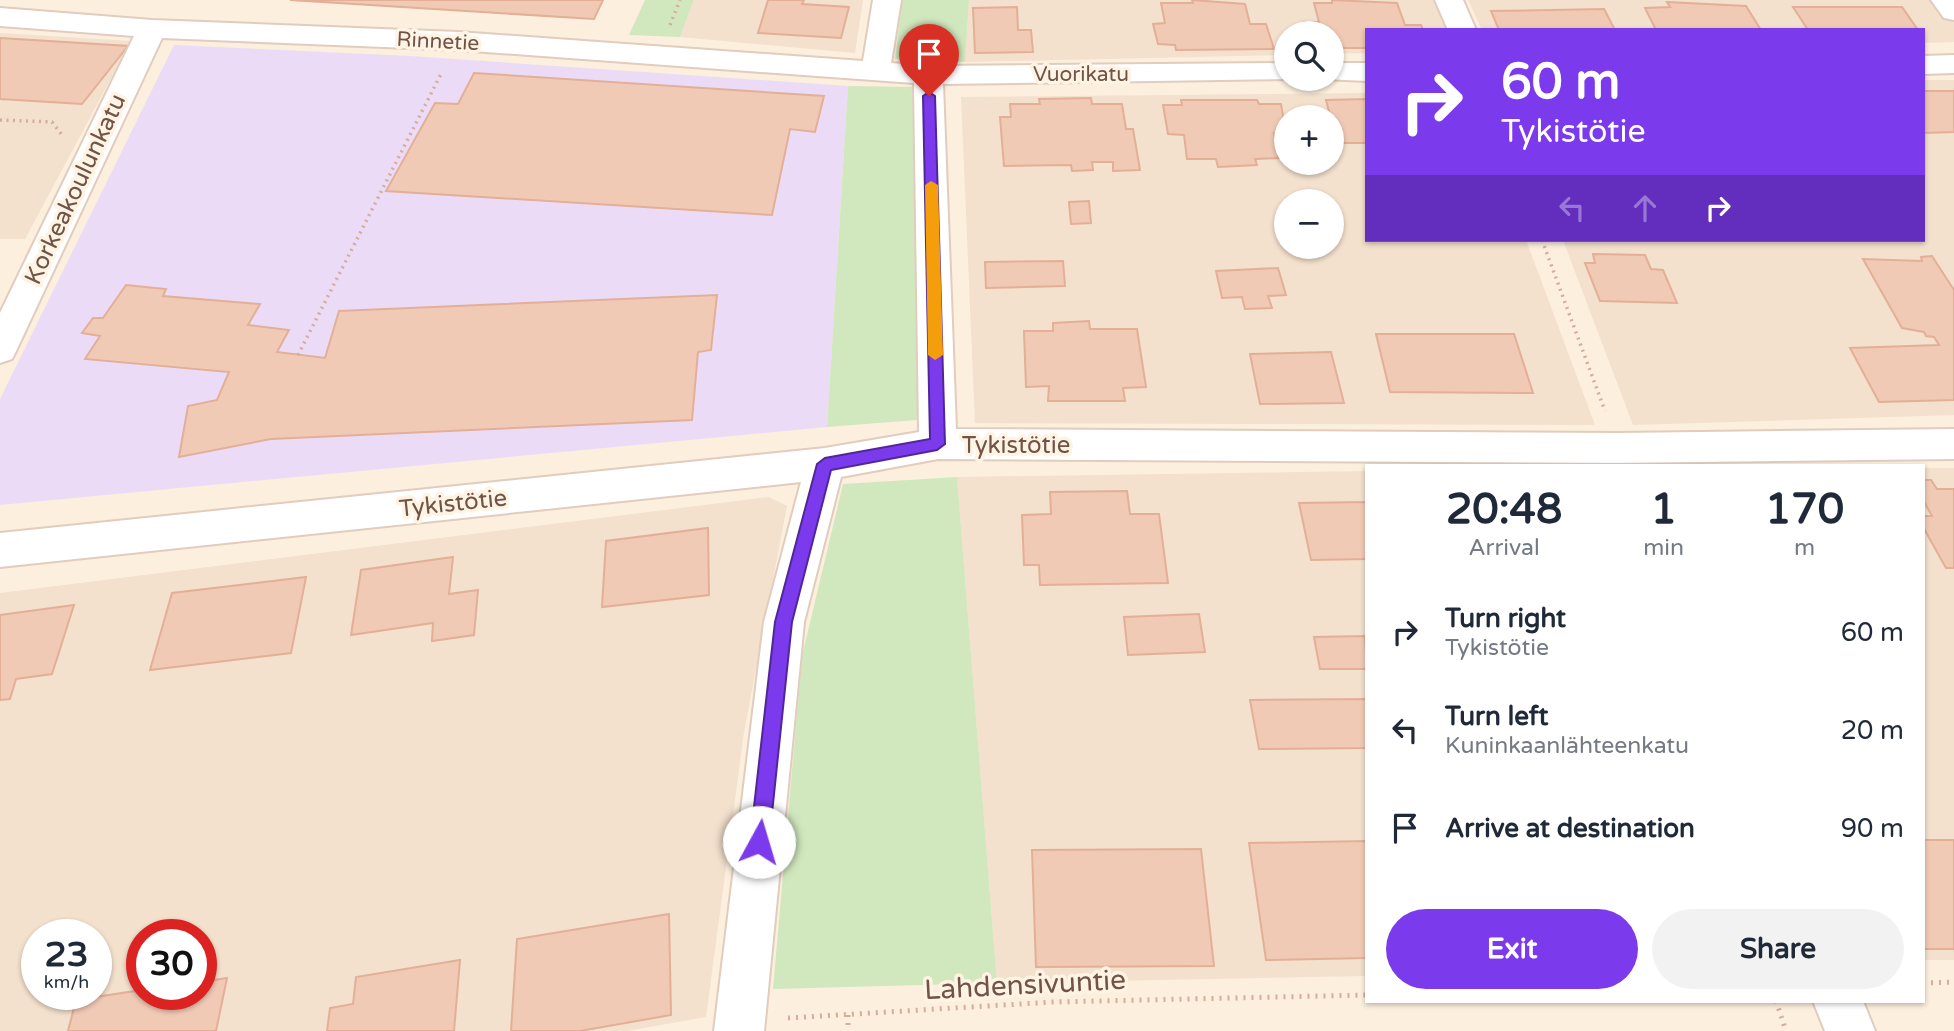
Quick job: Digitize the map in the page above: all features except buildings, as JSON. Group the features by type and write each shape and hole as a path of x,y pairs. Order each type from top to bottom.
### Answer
{"street":[{"path":"876,71 887,0"},
{"path":"1448,0 1461,28"},
{"path":"1945,0 1954,12"},
{"name":"Rinnetie","path":"0,17 152,29 458,41 876,71"},
{"name":"Korkeakoulunkatu","path":"0,349 152,29"},
{"path":"1925,65 1954,64"},
{"name":"Vuorikatu","path":"876,71 929,75 1274,72"},
{"path":"1344,72 1365,72"},
{"path":"929,75 937,444"},
{"name":"Tykistötie","path":"0,550 825,464 937,444 1621,457 1954,444"},
{"path":"739,1026 784,622 825,464"},
{"path":"1839,1003 1850,1031"}],"path":[{"path":"298,355 458,41"},
{"path":"0,120 52,122 58,127 67,144 95,147"},
{"path":"1543,242 1621,457"},
{"path":"1925,983 1954,982"},
{"name":"Lahdensivuntie","path":"739,1026 848,1015 1053,1002 1365,995"},
{"path":"1777,1003 1786,1031"},
{"path":"848,1015 848,1031"}],"shaded area":[{"path":"694,0 863,0 855,53 680,37"},
{"path":"969,0 1436,0 1448,28 1365,28 1365,53 1344,54 1344,21 1274,21 1274,55 965,62"},
{"path":"1468,0 1954,0 1954,42 1925,43 1925,28 1481,28"},
{"path":"0,33 131,41 25,239 0,239"},
{"path":"174,45 410,56 848,86 827,427 0,505 0,399"},
{"path":"1925,80 1954,80 1954,415 1633,425 1564,242 1925,242"},
{"path":"1365,93 1365,242 1527,242 1595,425 975,423 961,97"},
{"path":"1925,468 1954,468 1954,960 1925,960"},
{"path":"1365,471 1365,976 997,983 957,477"},
{"path":"769,497 787,506 744,732 706,1017 627,1031 0,1031 0,593"}],"green space":[{"path":"645,0 694,0 680,37 629,35"},
{"path":"902,0 969,0 965,62 895,59"},
{"path":"848,86 917,87 917,420 827,427"},
{"path":"957,477 997,983 773,989 802,656 843,484"}],"slow traffic":[{"path":"931,185 935,355"}],"route":[{"path":"759,842 784,622 825,464 937,444 929,96"}]}
